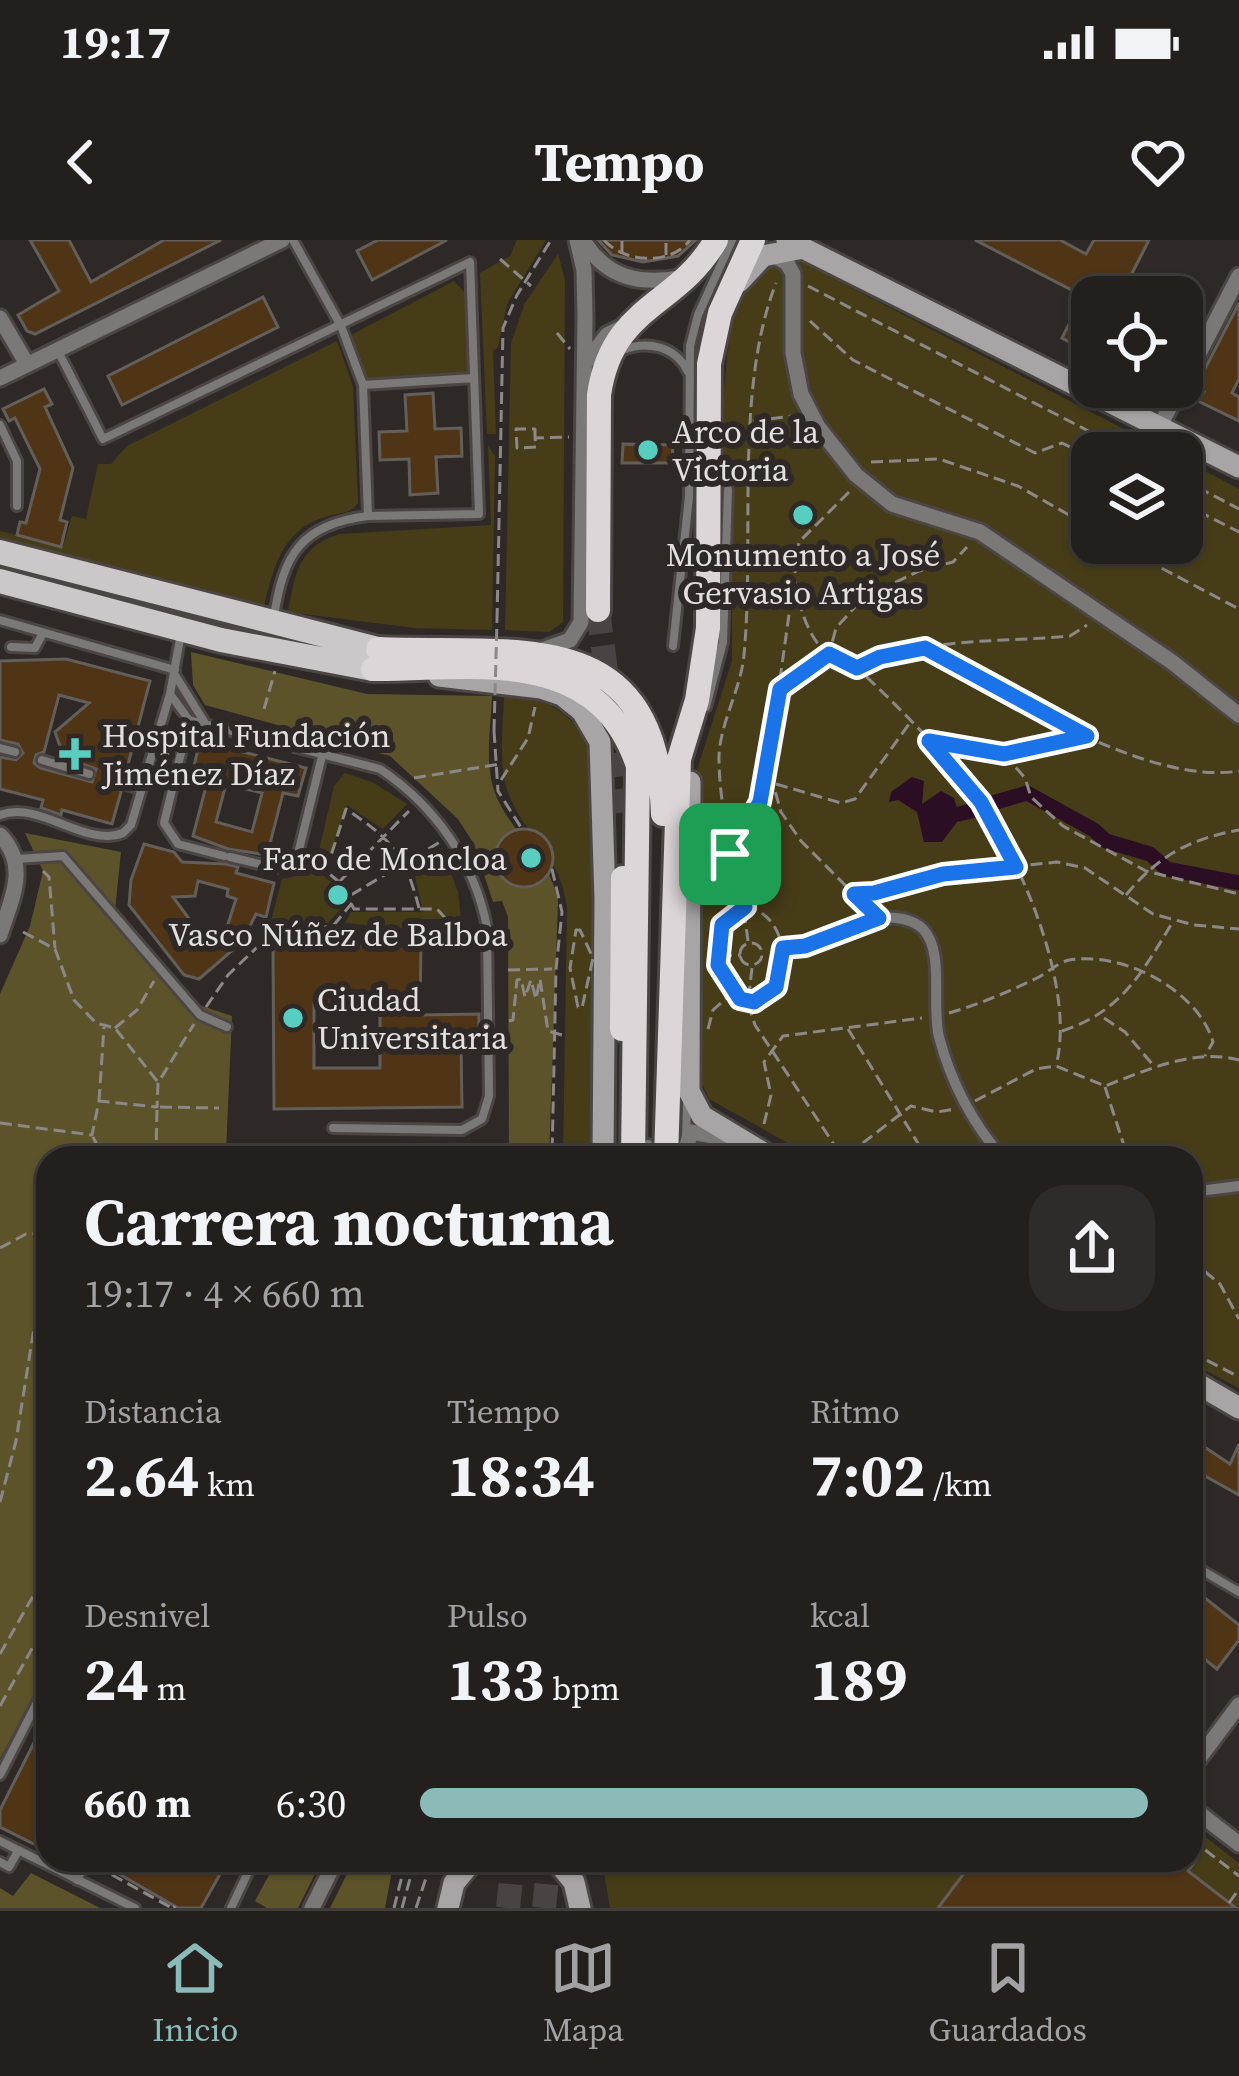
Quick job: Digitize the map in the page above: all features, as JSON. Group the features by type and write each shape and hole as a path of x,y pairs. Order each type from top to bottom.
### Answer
{"highway":[{"path":"598,610 599,395 594,365 626,326 707,263 756,245"},
{"path":"653,1146 678,1097 677,799 708,628 707,263"},
{"path":"376,659 537,651 584,665 608,680 645,723 656,754 663,820 660,1036 678,1097"},
{"path":"376,659 551,675 594,697 623,731 638,766 649,1146"},
{"path":"618,815 619,1146"}],"main road":[{"path":"756,245 796,244 1239,466"},
{"path":"0,552 273,624 376,659"},
{"path":"0,566 376,659 542,688 572,701 596,731 603,758 606,1146"},
{"path":"0,580 221,640"},
{"path":"0,593 180,639 376,659"},
{"path":"678,1097 746,1146"},
{"path":"1203,1387 1239,1408"},
{"path":"449,1902 460,1872"},
{"path":"574,1872 580,1908"}],"street":[{"path":"0,378 282,240"},
{"path":"580,240 604,266 630,279 707,263"},
{"path":"537,651 571,640 581,622 594,365 580,240"},
{"path":"756,245 785,261 793,274 793,353 801,394 818,427 856,475 892,504 980,532 1172,662 1239,716"},
{"path":"1203,345 1239,276"},
{"path":"0,318 27,364"},
{"path":"1160,427 1170,408"},
{"path":"0,836 16,859 16,886 4,909 0,935"},
{"path":"777,948 805,946 879,918 907,919 923,929 934,949 936,1016 966,1105 995,1146"},
{"path":"685,1146 686,1138 696,1131 734,1140"},
{"path":"1203,1190 1239,1186"},
{"path":"1203,1753 1239,1705"},
{"path":"1203,1816 1239,1844"},
{"path":"312,1908 330,1872"}],"lane":[{"path":"293,240 341,326 363,385 368,516"},
{"path":"673,646 689,496 689,373 707,263 729,240"},
{"path":"707,263 729,240"},
{"path":"58,349 103,439 470,262 478,514 368,516 321,530 296,548 285,565 273,624"},
{"path":"594,365 623,349 647,345 677,356 689,373"},
{"path":"363,385 474,378"},
{"path":"0,424 17,461 17,506"},
{"path":"688,733 711,697 723,642 728,490"},
{"path":"0,620 175,672 206,724"},
{"path":"11,647 35,648 43,633"},
{"path":"0,814 25,812 115,837 131,824 170,694 180,639"},
{"path":"170,694 189,720 380,769 421,799 458,849 487,927 489,1096 482,1119 462,1130 333,1128"},
{"path":"189,720 164,823 178,844 227,857 276,868 296,862 322,755"},
{"path":"0,748 15,752"},
{"path":"42,760 89,774"},
{"path":"123,784 141,789"},
{"path":"16,859 63,856 200,1015 226,1027"},
{"path":"607,1146 619,950"},
{"path":"678,1097 686,1138"},
{"path":"728,1146 734,1140"},
{"path":"1203,1571 1239,1592"},
{"path":"0,1774 36,1704"},
{"path":"0,1841 36,1859"},
{"path":"0,1862 9,1867 19,1850"},
{"path":"62,1872 135,1908"},
{"path":"77,1880 83,1872"},
{"path":"231,1908 248,1872"}],"path":[{"path":"522,829 498,791 494,730 502,342 508,313 551,240"},
{"path":"604,240 622,255 666,256 682,250 707,263"},
{"path":"622,240 622,255"},
{"path":"666,240 666,256"},
{"path":"500,260 531,286"},
{"path":"742,955 748,941 745,907 730,854 718,757 744,660 756,343 776,283"},
{"path":"807,285 1090,432"},
{"path":"810,321 853,360 1035,453 1062,442 1071,447"},
{"path":"557,333 571,350"},
{"path":"753,421 793,416"},
{"path":"506,429 535,429 536,438 536,447 506,448"},
{"path":"516,429 517,448"},
{"path":"536,438 570,437"},
{"path":"871,462 939,459 1018,486 1071,515"},
{"path":"1203,490 1239,509"},
{"path":"730,854 760,802 768,766 799,542 849,493"},
{"path":"1203,514 1239,532"},
{"path":"780,689 829,654 836,628 863,598 919,571 953,562 967,547"},
{"path":"1154,564 1239,608"},
{"path":"795,582 805,617 829,654 857,668 981,802 1036,909 1052,970 1060,1031 1056,1066"},
{"path":"857,668 880,657 925,648 1070,636 1087,626"},
{"path":"925,648 1138,759 1224,773 1239,771"},
{"path":"264,709 275,669"},
{"path":"501,780 528,738 538,695"},
{"path":"776,784 842,803 855,799 910,723"},
{"path":"929,741 1004,754 1087,736"},
{"path":"1004,754 1025,778 1031,797 1063,826 1149,868 1239,894"},
{"path":"413,778 497,765"},
{"path":"768,766 781,812 801,841 879,918"},
{"path":"339,882 412,807"},
{"path":"419,908 407,864 386,836 346,809 326,871 339,882 354,909 437,909 447,920 468,920"},
{"path":"1126,895 1167,853 1204,836 1239,830"},
{"path":"156,1146 158,1083 228,975 273,932 333,926 350,900 441,842"},
{"path":"854,894 943,874 1058,862 1085,868 1153,914 1239,929"},
{"path":"552,869 562,912 552,1146"},
{"path":"43,871 49,877 55,949 74,1000 96,1023 115,1028 158,1083"},
{"path":"748,1003 776,987 777,948 770,920 758,909 745,907 722,925 718,956 732,993 748,1003 835,1146"},
{"path":"1060,1031 1102,1016 1142,973 1174,920"},
{"path":"576,930 580,930 593,958 582,1008 578,1007 570,968 576,930"},
{"path":"22,932 55,949"},
{"path":"748,941 759,950 777,948"},
{"path":"752,968 759,963 759,950"},
{"path":"718,956 742,955"},
{"path":"742,955 752,968 748,1003"},
{"path":"764,1124 771,1095 764,1062 784,1036 936,1016 980,1005 1065,960 1101,961 1169,985 1207,1019 1213,1042 1205,1056"},
{"path":"115,1028 137,1010 161,969"},
{"path":"508,970 554,969"},
{"path":"509,1021 513,1020 517,980 522,980 525,998 531,980 536,999 540,979 548,1030 562,1035"},
{"path":"706,1035 713,1010 732,993"},
{"path":"1102,1016 1125,1032 1154,1067"},
{"path":"98,1146 92,1135 105,1025"},
{"path":"848,1028 920,1146"},
{"path":"859,1146 911,1106 937,1112 966,1105 1036,1069 1056,1066 1105,1086 1154,1067 1205,1056 1239,1060"},
{"path":"1105,1086 1124,1146"},
{"path":"99,1101 219,1108"},
{"path":"0,1123 92,1135"},
{"path":"0,1248 36,1234"},
{"path":"1203,1270 1237,1305 1239,1319"},
{"path":"0,1502 16,1441 34,1328"},
{"path":"1203,1358 1239,1377"},
{"path":"2,1651 36,1591"},
{"path":"0,1639 2,1651"},
{"path":"0,1706 36,1641"},
{"path":"1203,1848 1239,1876"},
{"path":"107,1872 174,1908"},
{"path":"394,1908 403,1872"},
{"path":"402,1908 412,1872"},
{"path":"416,1908 428,1872"},
{"path":"1229,1903 1239,1889"}],"shaded area":[{"path":"517,240 546,240 507,304 498,347 493,351 496,434 487,434 480,273 510,256"},
{"path":"558,254 565,280 563,622 549,632 505,630 511,343 525,303"},
{"path":"792,257 1071,402 1071,408 1083,408 1130,432 1071,432 1071,564 1203,564 1203,470 1239,489 1239,1388 1203,1369 1203,1146 793,1146 709,1099 700,1079 694,1028 695,776 732,661 732,485 722,484 726,370 736,309 744,285 760,266"},
{"path":"454,281 467,295 469,374 368,379 351,335"},
{"path":"337,341 353,386 358,503 310,523 289,541 276,565 264,607 0,537 0,531 63,547 72,516 86,519 98,464 111,464 127,446"},
{"path":"488,446 495,456 492,630 414,628 288,612 301,563 326,539 340,534 491,525"},
{"path":"191,652 367,694 492,696 489,757 495,793 547,871 558,901 549,1146 509,1146 508,917 502,901 493,902 474,844 458,819 390,756 205,705 193,685"},
{"path":"504,696 535,700 559,711 578,729 593,756 592,1146 563,1146 564,890 511,800 502,749"},
{"path":"345,773 374,783 407,804 383,829 347,805 323,876 336,885 346,903 328,923 270,925 282,879 314,872 334,786"},
{"path":"912,777 924,781 922,804 941,791 954,798 960,818 942,842 924,842 917,812 898,800 889,802 891,792"},
{"path":"25,833 121,852 115,910 152,953 178,998 232,1016 226,1146 36,1146 36,1690 0,1759 0,994 30,926 43,871"},
{"path":"442,848 458,892 461,919 418,919 419,930 345,923 351,912 423,912 413,867"},
{"path":"1203,1835 1239,1863 1239,1908 610,1908 604,1872 1203,1872"},
{"path":"271,1872 316,1872 298,1908 267,1908 255,1901"},
{"path":"348,1872 392,1872 385,1908 330,1908"},
{"path":"31,1873 100,1908 0,1908 0,1888 13,1896"}],"building":[{"path":"30,240 69,240 91,282 164,240 221,240 35,334 27,331 18,315 59,291"},
{"path":"378,240 447,240 372,280 357,251"},
{"path":"598,240 696,240 678,256 643,262 612,255"},
{"path":"975,240 1060,240 1086,254 1094,240 1149,240 1131,276 1071,276 1071,290"},
{"path":"263,297 278,327 122,405 108,376"},
{"path":"1239,303 1239,379 1232,393 1239,397 1239,421 1203,403 1203,373"},
{"path":"1071,320 1071,343 1062,338"},
{"path":"44,389 52,404 45,407 73,468 60,520 67,522 61,547 17,535 20,522 26,523 40,469 15,418 9,421 3,409"},
{"path":"433,393 435,429 461,428 462,456 436,457 438,493 410,495 409,459 380,460 379,432 407,431 405,395"},
{"name":"Arco de la Victoria","path":"623,444 673,445 672,463 622,463"},
{"path":"66,659 150,681 125,776 115,783 121,792 112,824 62,810 61,815 41,808 43,800 0,789 0,757 16,760 23,753 18,744 0,740 0,661","holes":["59,695 89,703 55,732 64,758 96,769 92,782 40,768 34,763 36,755 44,752"]},
{"path":"200,741 306,768 298,796 283,793 267,855 228,849 193,836 209,775 193,770","holes":["226,784 262,793 252,832 216,822"]},
{"name":"Faro de Moncloa","path":"524,829 545,837 553,858 545,879 524,887 503,879 495,858 503,837"},
{"path":"144,844 174,852 182,862 226,864 238,867 236,873 274,883 266,917 256,914 242,942 199,979 184,975 129,905 131,880","holes":["198,881 228,889 227,896 236,899 227,927 207,943 173,897 195,896"]},
{"path":"273,945 421,945 420,1015 479,1014 479,1039 461,1040 462,1107 274,1109","holes":["314,1003 380,1003 380,1068 314,1068"]},
{"path":"1239,1444 1239,1495 1203,1475 1203,1446 1230,1464"},
{"path":"1203,1596 1239,1625 1239,1640 1217,1669 1203,1658"},
{"path":"36,1739 36,1845 0,1827 0,1810"},
{"path":"116,1872 221,1872 201,1908 178,1908"},
{"path":"965,1872 1189,1872 1236,1908 938,1908"}],"waterway":[{"path":"989,804 1027,793 1106,841 1150,854 1167,869 1239,883"},
{"path":"959,814 978,809"}],"tunnel":[{"path":"598,610 625,815"},
{"path":"508,1908 512,1872"},
{"path":"544,1908 548,1872"}],"place":[{"name":"Arco de la Victoria","path":"648,450"},
{"name":"Monumento a José Gervasio Artigas","path":"803,515"},
{"name":"Hospital Fundación Jiménez Díaz","path":"75,754"},
{"name":"Faro de Moncloa","path":"531,858"},
{"name":"Vasco Núñez de Balboa","path":"338,895"},
{"name":"Ciudad Universitaria","path":"293,1018"}],"route":[{"path":"925,648 1087,736 1004,754 929,741 981,802 1016,867 943,874 854,894 879,918 805,946 783,948 782,974 776,987 748,1003 732,993 718,965 722,925 745,907 730,854 760,802 780,689 829,654 857,668 880,657 925,648"}]}
